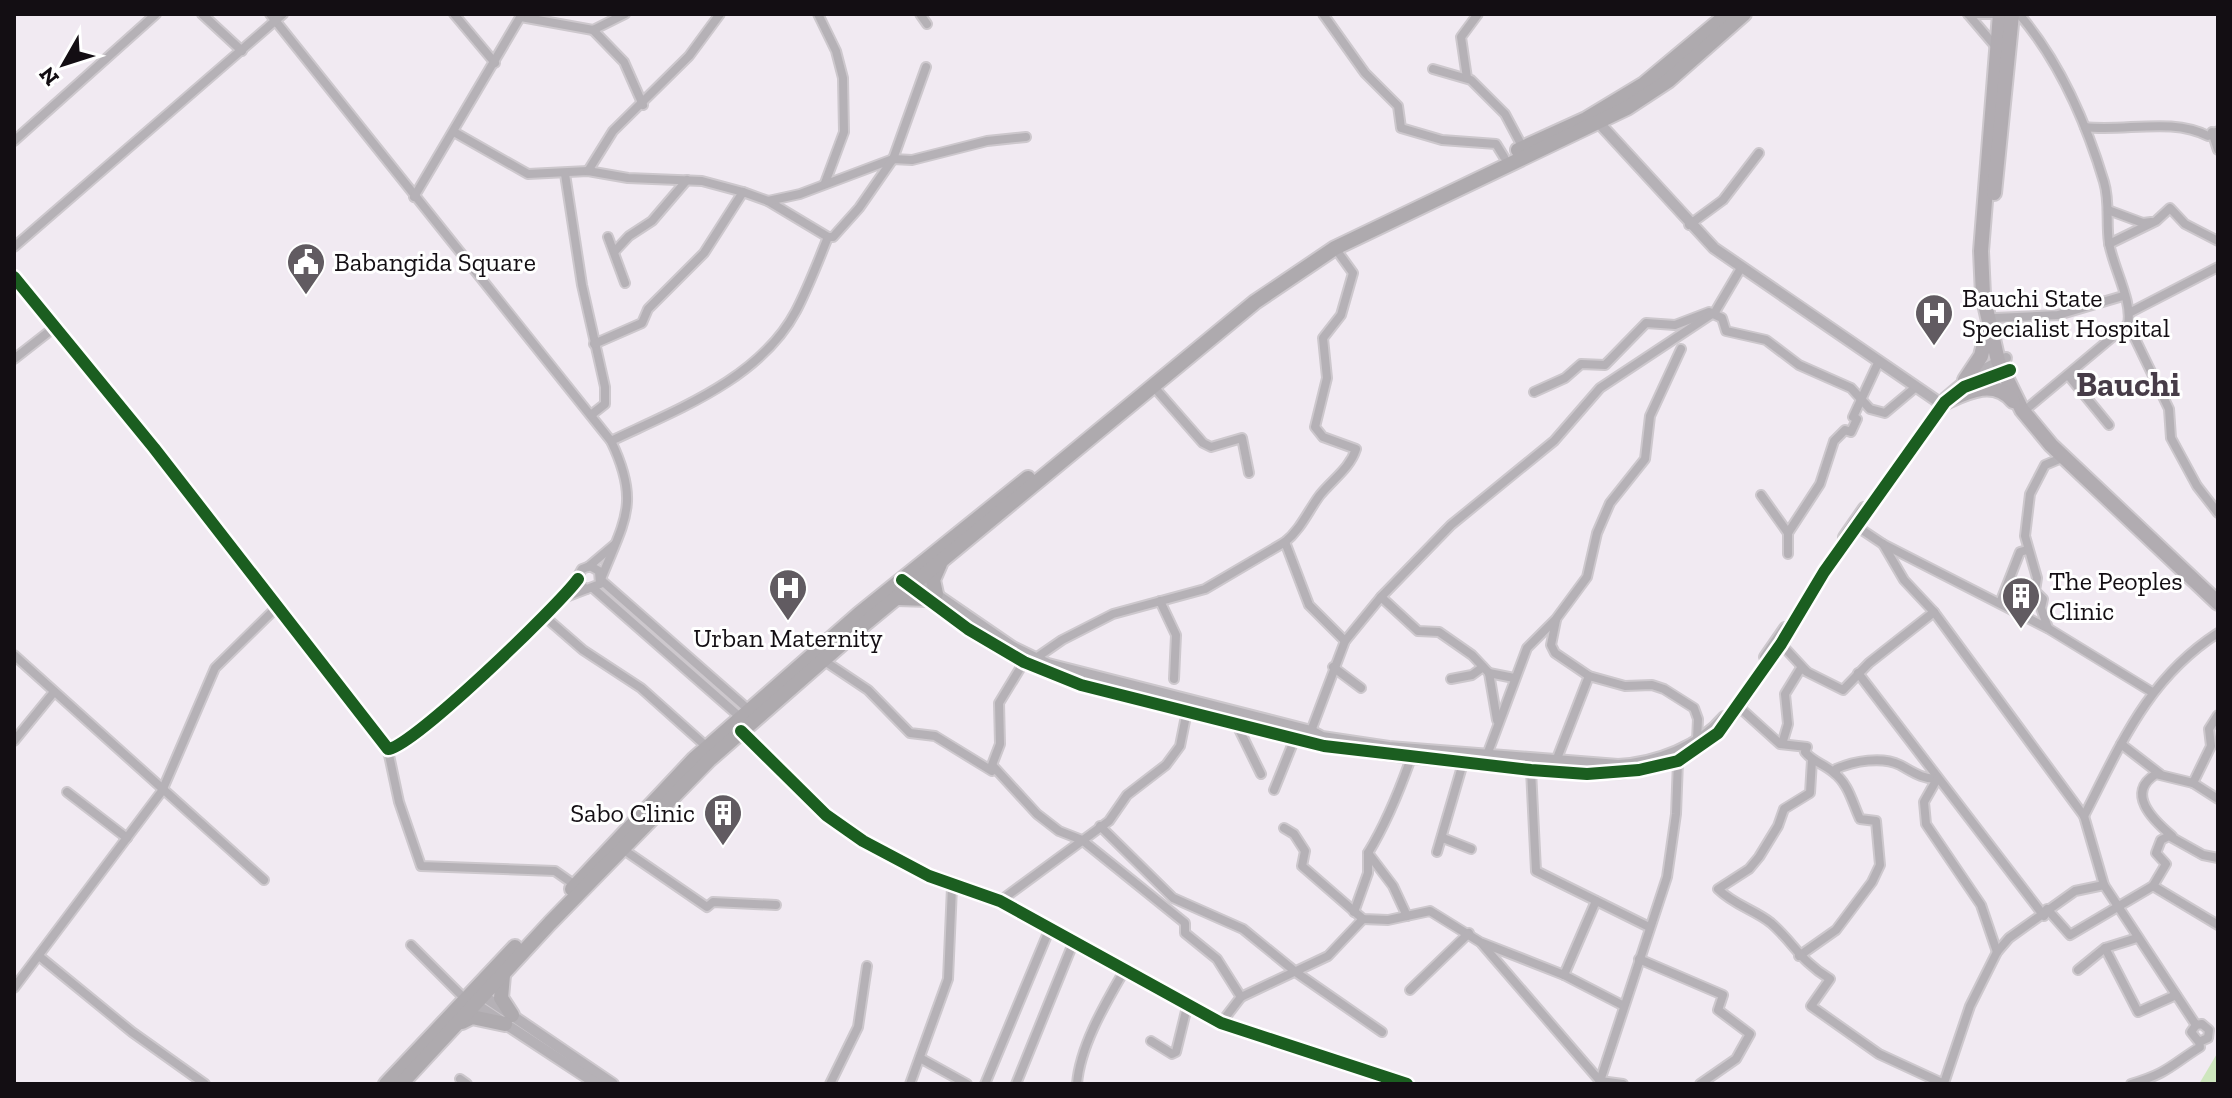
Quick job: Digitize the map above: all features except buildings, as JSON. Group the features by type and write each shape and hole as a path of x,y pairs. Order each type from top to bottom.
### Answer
{"highway":[{"path":"1998,14 1981,251 1991,321 2004,366 2028,410 2064,457 2218,603"},
{"path":"1965,380 1981,356 1991,321 1992,225 2012,14"},
{"path":"1942,402 1976,389 1994,389 2008,395 2028,410 2073,456 2218,590"}],"main road":[{"path":"401,1084 458,1024 473,997 503,974 624,850 743,719 1296,262 1364,223 1586,119 1644,84 1728,14"},
{"path":"386,1084 473,997 707,747 823,660 897,598 910,581 940,563 1255,302 1335,248 1600,124 1668,81 1744,14"},
{"path":"897,598 933,596 933,580 940,563"},
{"path":"458,1024 472,1017 508,1019 501,998 503,974"}],"street":[{"path":"14,141 156,14"},
{"path":"202,14 242,51"},
{"path":"454,14 495,63"},
{"path":"593,30 625,14"},
{"path":"588,171 613,131 643,105 689,56 720,14"},
{"path":"818,14 836,51 843,78 844,132 825,183"},
{"path":"920,14 927,24"},
{"path":"1323,14 1365,73 1398,106 1401,128 1442,140 1496,144 1504,157"},
{"path":"1467,78 1461,37 1478,14"},
{"path":"1968,14 1998,14"},
{"path":"1968,14 1996,47"},
{"path":"2019,14 2051,57 2085,127 2104,182 2109,244 2123,296 2131,312 2128,324 2098,346 2028,410"},
{"path":"414,197 522,15 593,30 624,62 643,105"},
{"path":"14,247 242,51 276,17 414,197 611,441 627,477 629,500 625,523 601,580 591,589 564,597"},
{"path":"454,132 528,174 588,171 628,178 687,180 743,192 768,201 828,237 833,237 859,208 893,159 926,67"},
{"path":"1433,69 1467,78 1505,114 1523,148"},
{"path":"1600,124 1689,225 1741,268 1942,402"},
{"path":"2085,127 2165,129 2183,126 2208,136 2215,131 2218,150"},
{"path":"768,201 893,159 912,160 987,141 1026,137"},
{"path":"1689,225 1723,200 1759,153"},
{"path":"565,174 606,401 591,415"},
{"path":"615,251 629,236 652,221 687,180"},
{"path":"594,344 642,323 648,309 704,253 743,192"},
{"path":"2109,244 2156,221 2170,208 2185,224 2193,225 2218,241"},
{"path":"2108,210 2143,223 2156,221"},
{"path":"608,237 625,283"},
{"path":"611,441 689,404 742,372 795,314 828,237"},
{"path":"1036,658 1062,640 1113,614 1205,589 1295,534 1356,450 1323,437 1315,427 1327,378 1323,338 1341,315 1353,273 1335,248"},
{"path":"2131,312 2218,267"},
{"path":"1311,731 1345,641 1381,597 1451,525 1546,449 1600,388 1715,312 1741,268"},
{"path":"14,277 388,749 405,743 564,597 578,579 580,571 615,545"},
{"path":"1991,321 2058,315 2123,296"},
{"path":"1534,392 1565,378 1581,364 1605,365 1646,323 1675,325 1715,312"},
{"path":"1715,312 1726,331 1766,340 1799,365 1843,383 1870,409 1885,413 1916,387"},
{"path":"2128,324 2169,409 2171,438 2206,500 2218,513"},
{"path":"14,359 55,327"},
{"path":"1487,755 1529,645 1556,619 1587,577 1597,533 1610,503 1645,459 1650,416 1681,349"},
{"path":"1788,554 1788,533 1820,484 1834,441 1845,430 1851,432 1857,419 1853,417 1879,361"},
{"path":"933,596 968,629 1024,662 1081,685 1295,738 1411,758 1531,770 1623,773 1678,761 1718,733 1739,707 1824,572 1859,528 1942,402 2004,366"},
{"path":"910,581 1036,658 1088,677 1311,731 1322,737 1389,747 1631,765 1674,752 1697,740 1737,702 1852,525 1942,402 1965,380 2004,366"},
{"path":"2068,375 2109,425"},
{"path":"1154,387 1203,443 1211,447 1242,439 1249,473"},
{"path":"2049,629 2041,608 2043,599 2035,591 2037,578 2025,536 2030,494 2045,465 2064,457"},
{"path":"1761,495 1788,533"},
{"path":"1859,528 1883,544 2049,629 2152,692"},
{"path":"1285,542 1309,605 1345,641"},
{"path":"1883,544 1904,580 1934,612 2084,816 2104,885 2201,1035 2200,1047 2162,1075 2131,1084"},
{"path":"2000,603 2020,552 2027,550"},
{"path":"588,567 597,569 601,580 743,719 826,815 863,841 952,887 1000,901 1187,1007 1221,1023 1407,1084"},
{"path":"578,579 743,719"},
{"path":"1381,597 1418,631 1439,632 1486,670 1514,678"},
{"path":"1160,601 1176,635 1174,679"},
{"path":"14,988 162,791 215,668 277,607"},
{"path":"1782,744 1788,724 1785,694 1801,668 1843,691 1858,673 1934,612"},
{"path":"544,616 583,650 641,688 707,747"},
{"path":"1556,619 1551,645 1555,653 1589,676 1625,686 1652,685 1664,689 1694,708 1698,719 1697,740"},
{"path":"2084,816 2152,692 2168,672 2218,633"},
{"path":"1781,644 1807,672"},
{"path":"14,655 50,684 54,692 162,791 264,880"},
{"path":"823,660 868,690 910,733 935,736 1000,776"},
{"path":"1024,662 998,709 1000,744 992,765 1059,831 1082,840 1185,923 1185,933 1217,959 1241,997"},
{"path":"1333,667 1361,688"},
{"path":"1451,679 1486,670"},
{"path":"1486,670 1497,725"},
{"path":"1858,673 1937,779 2046,912 2070,935 2153,886 2166,864 2156,853 2161,840 2169,836 2203,855 2218,858"},
{"path":"1556,761 1589,676"},
{"path":"14,741 54,692"},
{"path":"1739,707 1782,744 1807,747 1805,752 1812,760 1836,774 1849,789 1860,819 1876,821 1880,865 1843,923 1822,943 1799,956"},
{"path":"1000,901 1111,818 1134,789 1177,753 1187,711"},
{"path":"2193,783 2211,746 2209,729 2218,715"},
{"path":"1236,723 1261,774"},
{"path":"373,731 389,755 399,802 421,866 555,871 575,885"},
{"path":"1274,790 1295,738"},
{"path":"2121,744 2163,777"},
{"path":"1354,912 1368,873 1368,853 1400,798 1401,782 1411,758"},
{"path":"1812,760 1810,793 1784,809 1778,826 1749,869 1718,886 1732,902 1770,922 1799,956 1830,980 1811,1006 1879,1054 1944,1084 1970,1006 1997,952 2009,938 2075,891 2104,885"},
{"path":"1599,1082 1667,877 1676,814 1678,761"},
{"path":"1836,774 1836,769 1849,763 1884,761 1898,764 1924,779 1937,779"},
{"path":"1437,852 1463,763"},
{"path":"1531,770 1534,867 1540,875 1649,927"},
{"path":"2179,842 2154,820 2141,799 2142,788 2150,778 2156,774 2193,783 2218,799"},
{"path":"1937,779 1924,802 1926,824 1981,905 1997,952"},
{"path":"67,792 127,838"},
{"path":"1100,826 1173,898 1243,929 1297,973 1382,1032"},
{"path":"1284,828 1294,834 1305,851 1302,866 1363,919 1430,911 1469,933 1599,1082 1623,1084"},
{"path":"1443,838 1471,849"},
{"path":"624,850 707,907 713,902 776,905"},
{"path":"1368,853 1393,886 1407,916"},
{"path":"2153,886 2218,925"},
{"path":"910,1084 948,979 952,887"},
{"path":"1564,975 1596,901"},
{"path":"1221,1023 1241,997 1328,956 1363,919"},
{"path":"985,1084 1050,928"},
{"path":"1410,990 1469,933"},
{"path":"2078,970 2105,948 2137,938"},
{"path":"1016,1084 1074,941"},
{"path":"1480,942 1564,975 1624,1006"},
{"path":"411,945 473,997 613,1084"},
{"path":"2105,948 2138,1012 2176,995"},
{"path":"39,956 132,1032 205,1084"},
{"path":"1639,959 1723,995 1718,1010 1750,1034 1736,1059 1700,1084"},
{"path":"830,1084 858,1027 867,966"},
{"path":"1077,1084 1078,1070 1102,1009 1124,971"},
{"path":"1151,1041 1172,1054 1176,1052 1187,1007"},
{"path":"508,1019 597,1084"},
{"path":"2201,1035 2208,1027 2218,1029"},
{"path":"920,1058 965,1084"}],"green space":[{"path":"2218,1052 2218,1084 2199,1084"}],"cycle path":[{"path":"14,277 154,448 388,749 425,726 454,701 516,644 578,579"},
{"path":"902,580 968,629 1024,662 1081,685 1324,746 1531,770 1587,774 1639,770 1678,761 1718,733 1781,644 1824,572 1945,402 1964,387 2010,370"},
{"path":"741,731 826,815 863,841 929,876 1000,901 1221,1023 1407,1084"}],"place":[{"name":"Babangida Square","path":"306,296"},
{"name":"Bauchi State Specialist Hospital","path":"1934,347"},
{"name":"Urban Maternity","path":"788,622"},
{"name":"The Peoples Clinic","path":"2021,630"},
{"name":"Sabo Clinic","path":"723,847"}],"district":[{"name":"Bauchi","path":"2128,384"}]}
